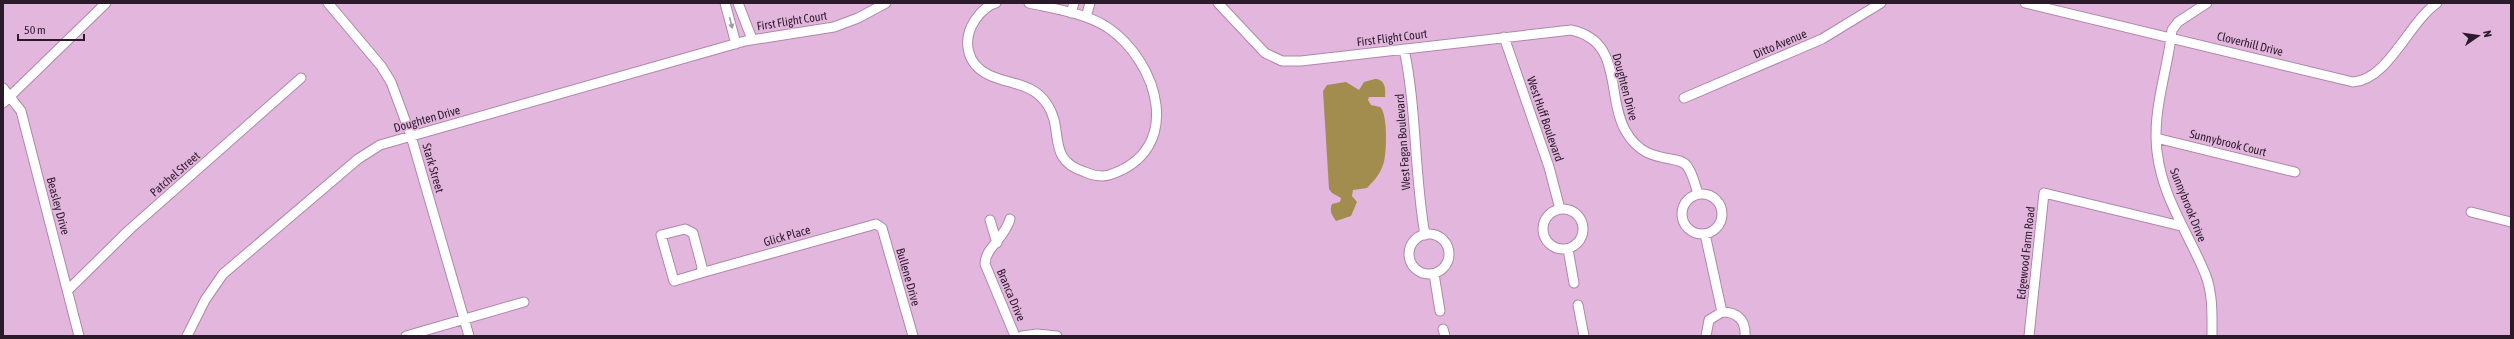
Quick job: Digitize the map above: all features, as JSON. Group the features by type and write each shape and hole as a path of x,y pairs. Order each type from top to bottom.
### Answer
{"street":[{"path":"3,104 106,3"},
{"name":"Stark Street","path":"328,3 381,66 391,82 411,136 469,336"},
{"path":"726,3 744,41"},
{"path":"738,3 744,41"},
{"name":"First Flight Court","path":"744,41 834,27 858,18 886,3"},
{"path":"996,3 983,10 970,31 966,43 971,58 988,74 1025,85 1036,92 1048,104 1054,121 1059,151 1065,161 1075,169 1106,176 1121,171 1133,163 1147,148 1155,128 1156,102 1152,83 1142,61 1125,42 1106,27 1086,17 1029,3"},
{"path":"1071,14 1074,3"},
{"path":"1086,17 1090,3"},
{"name":"First Flight Court","path":"1218,3 1265,53 1282,61 1301,61 1571,30 1591,37"},
{"name":"Ditto Avenue","path":"1684,98 1822,39 1881,3"},
{"name":"Cloverhill Drive","path":"2025,3 2171,37 2323,76 2360,81 2384,65 2420,16 2437,3"},
{"name":"Sunnybrook Drive","path":"2207,3 2178,22 2172,30 2155,122 2159,164 2181,226 2206,276 2212,310 2212,336"},
{"name":"West Huff Boulevard","path":"1504,37 1549,167 1560,209"},
{"name":"Doughten Drive","path":"1591,37 1608,60 1624,127 1635,144 1654,156 1683,162 1687,166 1698,194"},
{"name":"Doughten Drive","path":"187,336 208,295 223,274 358,159 380,145 744,41"},
{"name":"West Fagan Boulevard","path":"1404,49 1411,80 1419,199 1425,235"},
{"name":"Patchel Street","path":"68,290 129,230 301,78"},
{"name":"Beasley Drive","path":"3,88 11,96 21,111 79,336"},
{"name":"Sunnybrook Court","path":"2156,138 2295,172"},
{"name":"Edgewood Farm Road","path":"2030,336 2044,192 2181,226"},
{"path":"1698,194 1713,198 1722,211 1718,226 1705,234 1690,231 1682,218 1685,203 1698,194"},
{"path":"1560,209 1570,210 1578,216 1583,225 1582,235 1577,244 1568,249 1552,246 1543,233 1546,217 1560,209"},
{"path":"2471,212 2511,222"},
{"name":"Branca Drive","path":"1010,219 1008,229 985,257 985,264 1015,336"},
{"path":"990,220 997,242"},
{"name":"Glick Place","path":"701,272 702,267 693,233 685,229 661,236 674,281 869,225 879,225"},
{"name":"Bullene Drive","path":"879,225 913,336"},
{"path":"1705,234 1722,312"},
{"path":"1425,235 1435,236 1443,241 1448,250 1448,260 1443,269 1434,274 1419,272 1409,259 1412,244 1425,235"},
{"path":"1568,249 1574,283"},
{"path":"1434,274 1440,311"},
{"path":"406,336 464,318 524,302"},
{"path":"1578,305 1584,336"},
{"path":"1706,336 1709,320 1722,312 1737,315 1742,321 1745,336"},
{"name":"Branca Drive","path":"1022,336 1037,334 1057,336"}],"shaded area":[{"path":"1375,79 1381,81 1385,88 1385,97 1369,97 1368,100 1371,105 1380,107 1383,111 1386,126 1386,144 1382,168 1367,188 1353,190 1352,196 1357,202 1351,216 1336,221 1331,213 1331,206 1332,204 1340,202 1341,198 1332,193 1329,189 1323,91 1327,85 1346,82 1359,90 1364,82"}]}
